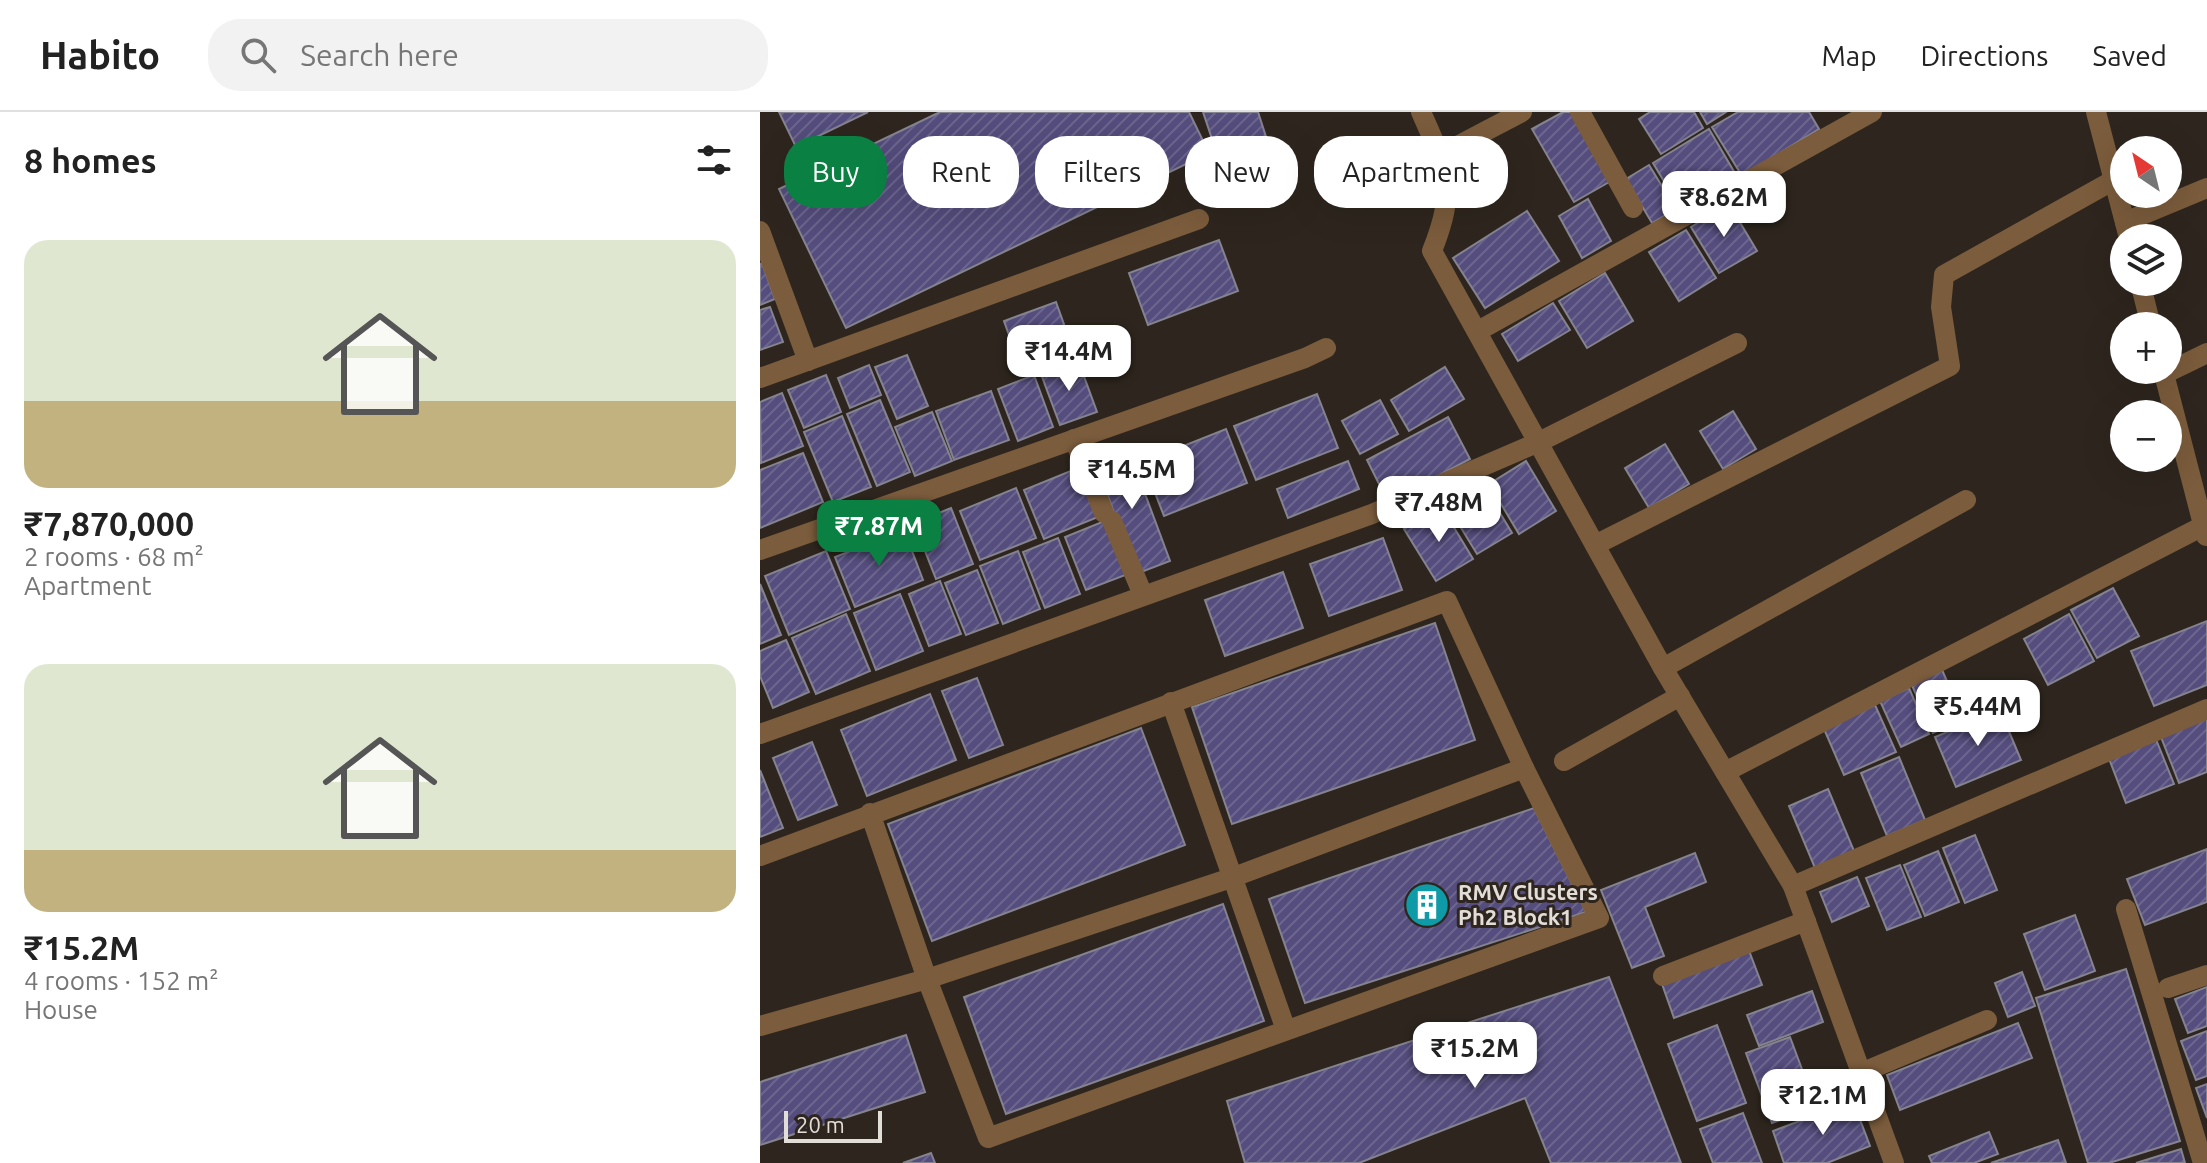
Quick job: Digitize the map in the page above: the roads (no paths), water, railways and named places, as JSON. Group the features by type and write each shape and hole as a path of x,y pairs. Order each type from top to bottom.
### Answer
{"street":[{"path":"1421,112 1432,136"},
{"path":"1476,136 1522,112"},
{"path":"1580,112 1633,208"},
{"path":"1478,331 1872,112"},
{"path":"2096,112 2110,165"},
{"path":"1595,545 1950,366 1941,307 1944,275 2110,182"},
{"path":"2138,224 2207,188"},
{"path":"1446,208 1432,251 1663,668 1793,886 1894,1163"},
{"path":"760,378 1199,219"},
{"path":"760,231 808,361"},
{"path":"760,734 1372,514 1539,442 1737,343"},
{"path":"760,550 1326,348"},
{"path":"2182,364 2207,353"},
{"path":"1725,772 2206,529 2166,384"},
{"path":"1074,439 1143,595"},
{"path":"1663,668 1966,500"},
{"path":"760,856 870,813 1447,601 1524,768 1599,918 988,1138 927,979 870,813"},
{"path":"1564,761 1680,696"},
{"path":"1171,702 1286,1030"},
{"path":"1793,886 2207,709"},
{"path":"760,1026 927,979 1231,878 1524,768"},
{"path":"2126,909 2203,1163"},
{"path":"1663,976 1806,921"},
{"path":"2168,988 2207,975"},
{"path":"1861,1073 1987,1020"}],"place":[{"name":"RMV Clusters Ph2 Block1","path":"1427,905"}]}
